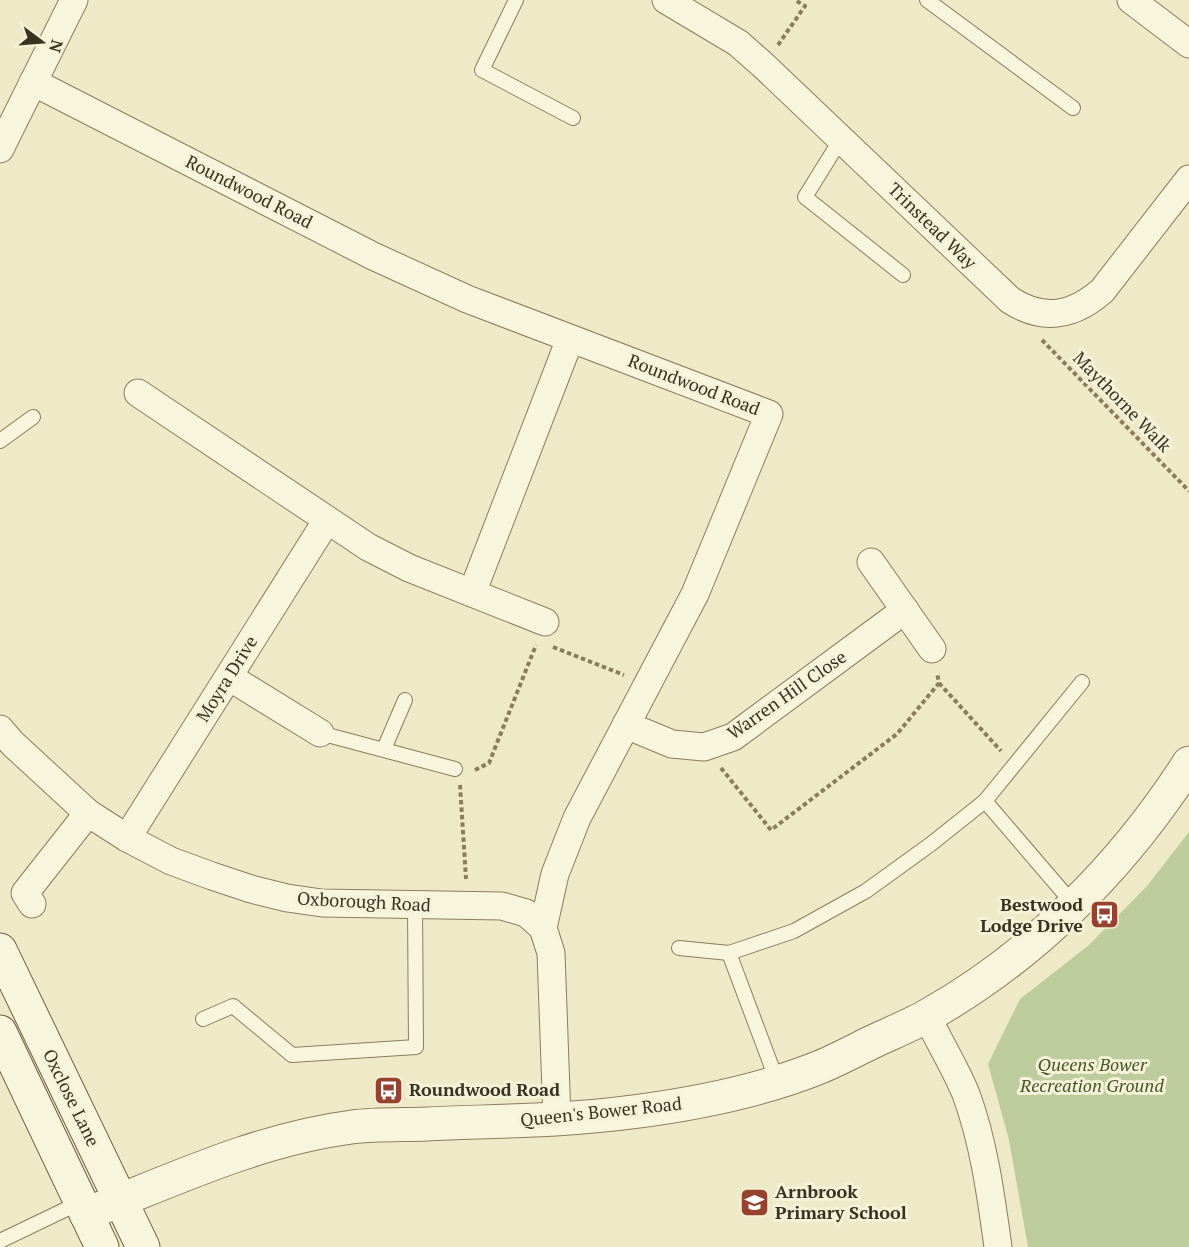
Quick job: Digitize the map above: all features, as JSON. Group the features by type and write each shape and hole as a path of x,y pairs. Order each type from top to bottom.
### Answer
{"street":[{"path":"0,149 74,0"},
{"name":"Trinstead Way","path":"666,0 738,44 764,65 1010,300 1021,307 1037,312 1053,313 1072,311 1087,304 1102,291 1189,178"},
{"path":"1131,0 1189,44"},
{"name":"Roundwood Road","path":"33,82 373,256 467,299 769,414 695,594 578,818 555,874 543,928 551,953 557,1119"},
{"path":"471,593 570,339"},
{"path":"138,393 368,547 409,568 471,593 542,632"},
{"name":"Moyra Drive","path":"127,838 327,520"},
{"path":"871,562 932,649"},
{"name":"Warren Hill Close","path":"626,725 672,744 704,747 733,737 905,610"},
{"path":"228,677 320,733"},
{"name":"Oxborough Road","path":"0,729 13,744 88,813 127,838 171,861 250,889 287,898 322,903 502,906 526,913 543,928"},
{"name":"Queen's Bower Road","path":"83,1208 121,1200 237,1154 289,1139 353,1127 557,1119 630,1113 706,1100 820,1067 927,1016 1000,968 1024,949 1075,906 1143,829 1189,763"},
{"path":"32,904 25,893 88,813"},
{"name":"Oxclose Lane","path":"0,950 143,1247"},
{"path":"927,1016 965,1093 978,1132 990,1190 998,1247"},
{"name":"Oxclose Lane","path":"0,1032 102,1247"}],"lane":[{"path":"516,0 482,70 573,118"},
{"path":"927,0 942,4 1073,108"},
{"path":"841,139 805,197 903,275"},
{"path":"0,441 33,417"},
{"path":"679,948 729,953 794,931 866,891 985,801 1082,682"},
{"path":"384,750 405,700"},
{"path":"320,733 459,772"},
{"path":"985,801 1075,906"},
{"path":"203,1019 233,1006 292,1055 416,1047 415,905"},
{"path":"729,953 777,1081"},
{"path":"0,1241 83,1208"}],"path":[{"path":"764,65 804,6 795,0"},
{"name":"Maythorne Walk","path":"1035,332 1189,491"},
{"path":"472,771 489,763 542,632 648,684"},
{"path":"932,649 939,683 1014,765"},
{"path":"704,747 771,830 897,735 939,683"},
{"path":"459,772 467,906"}],"green space":[{"name":"Queens Bower Recreation Ground","path":"1189,832 1189,1247 1028,1247 1009,1140 988,1064 1020,999 1089,945 1147,886"}],"place":[{"name":"Bestwood Lodge Drive","path":"1104,915"},
{"name":"Roundwood Road","path":"388,1090"},
{"name":"Arnbrook Primary School","path":"754,1202"}]}
